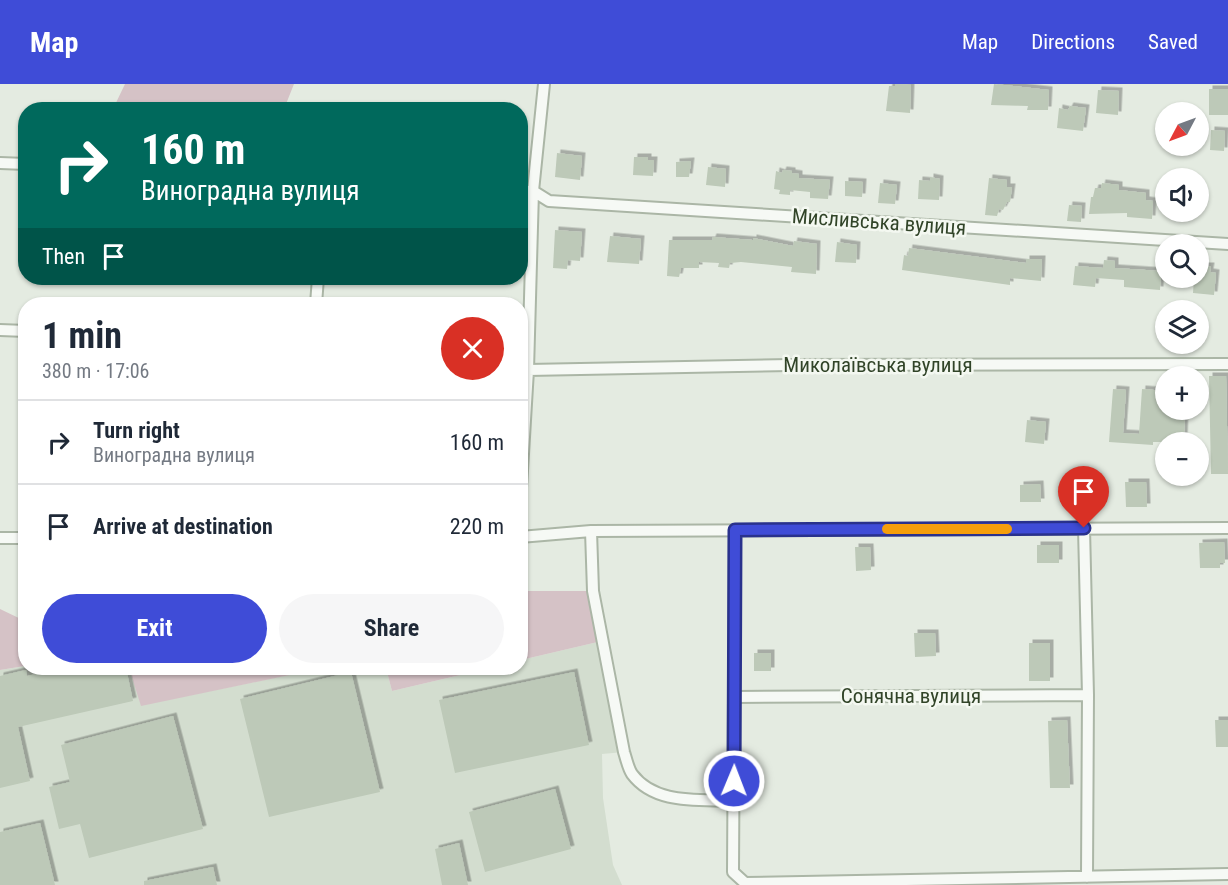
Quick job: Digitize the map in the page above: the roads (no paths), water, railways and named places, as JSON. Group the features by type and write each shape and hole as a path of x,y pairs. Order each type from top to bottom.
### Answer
{"street":[{"path":"528,370 533,191 544,84"},
{"path":"0,163 18,164"},
{"path":"528,191 533,191"},
{"name":"Мисливська вулиця","path":"533,191 549,201 1228,244"},
{"path":"0,330 18,331"},
{"name":"Миколаївська вулиця","path":"528,370 790,365 1228,364"},
{"path":"1084,528 1088,695 1087,877"},
{"path":"528,536 591,531 1228,528"},
{"path":"735,530 733,872 745,883 1228,874"},
{"path":"591,531 593,591 624,752 632,773 650,791 665,797 733,801"},
{"path":"0,538 18,538"},
{"name":"Сонячна вулиця","path":"735,697 1088,695"}]}
